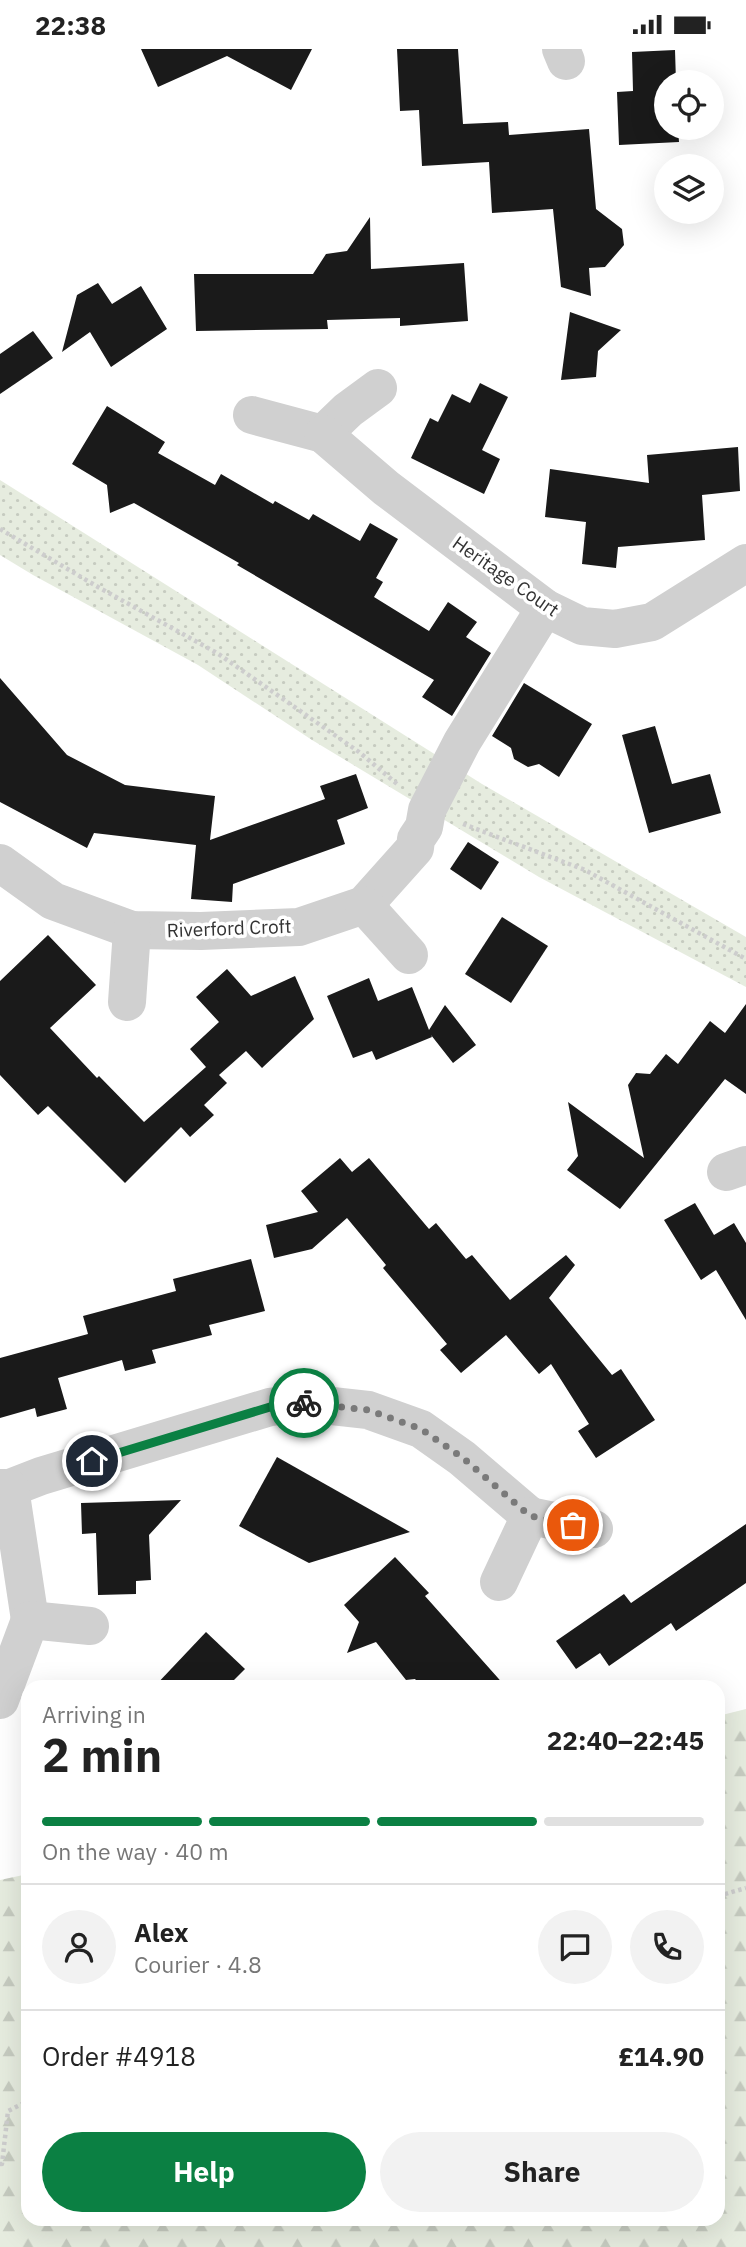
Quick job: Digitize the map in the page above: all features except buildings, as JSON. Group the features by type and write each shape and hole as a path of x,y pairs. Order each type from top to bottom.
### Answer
{"street":[{"path":"323,434 378,387"},
{"name":"Heritage Court","path":"251,415 323,434 386,488 545,608 582,626 615,629 652,622 746,562"},
{"path":"427,810 462,742 545,608"},
{"name":"Riverford Croft","path":"0,863 53,901 132,930 201,931 299,927 364,905 415,848 416,839 424,827 427,810"},
{"path":"364,905 409,955"},
{"path":"127,1002 132,930"},
{"path":"0,1700 30,1620 5,1488 270,1407 305,1403 368,1410 421,1429 463,1458 530,1516 594,1529"},
{"path":"499,1582 530,1516"},
{"path":"30,1620 90,1626"}],"path":[{"path":"0,529 217,653 359,752 427,810 585,870 746,959"},
{"path":"725,1894 746,1888"},
{"path":"0,2164 8,2111 21,2104"}],"green space":[{"path":"0,480 482,784 746,937 746,987 539,877 312,740 198,665 0,555"},
{"path":"746,1709 746,2247 0,2247 0,1880 21,1876 21,2226 725,2226 725,1714"}],"way so far":[{"path":"304,1403 368,1410 421,1429 463,1458 530,1516 573,1525"}],"route":[{"path":"92,1461 270,1407 304,1403"}]}
